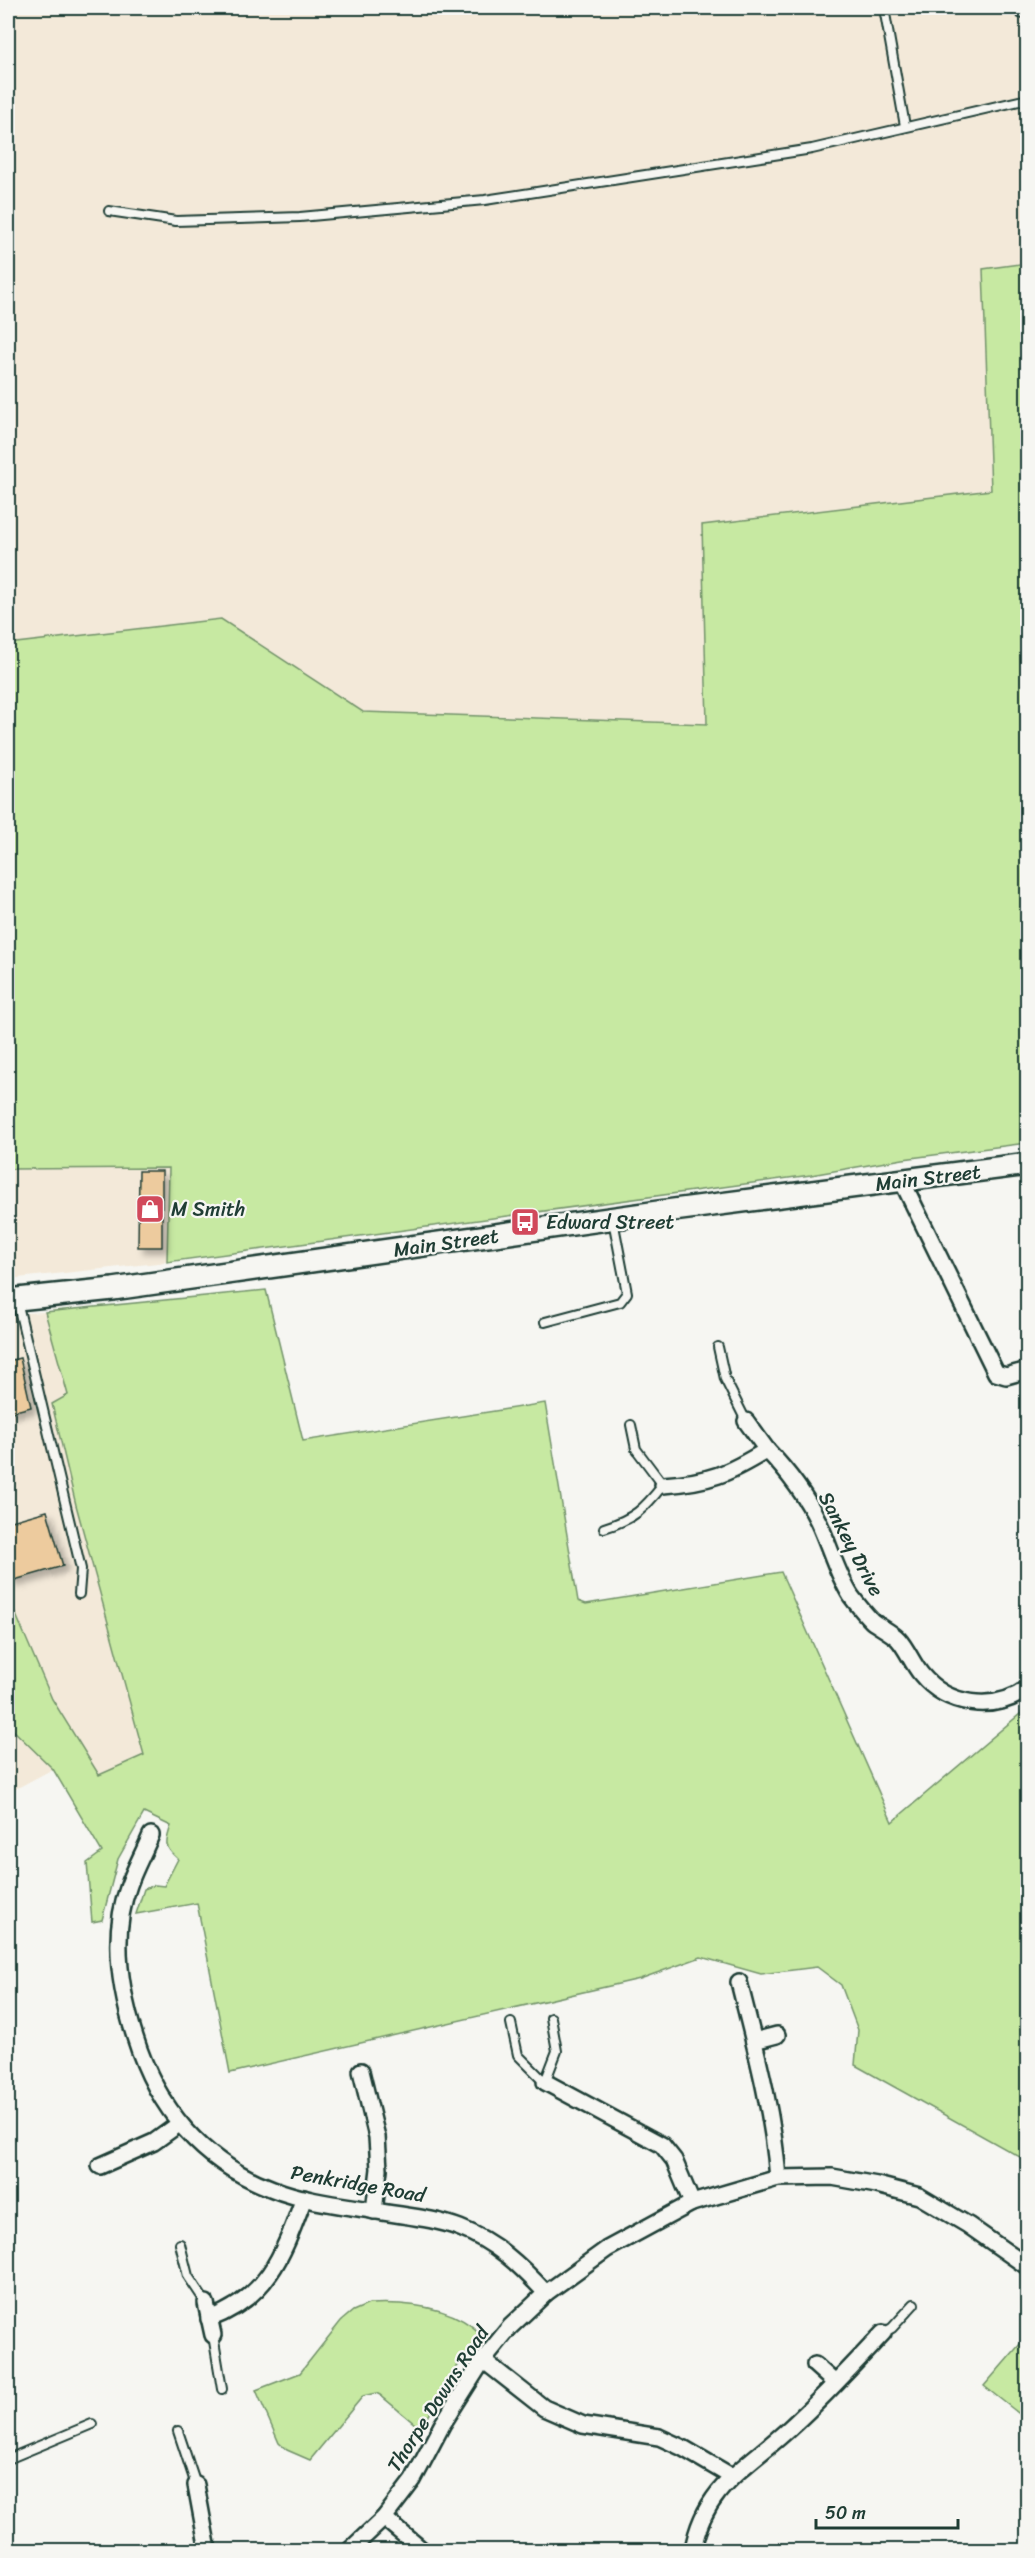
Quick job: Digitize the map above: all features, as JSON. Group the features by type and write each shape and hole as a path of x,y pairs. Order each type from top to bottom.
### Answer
{"street":[{"name":"Main Street","path":"12,1300 113,1289 1028,1164"},
{"path":"902,1181 989,1363 996,1373 1006,1376 1028,1370"},
{"name":"Sankey Drive","path":"746,1421 818,1521 832,1561 852,1597 870,1619 898,1639 921,1674 941,1694 969,1702 992,1702 1017,1696 1028,1688"},
{"path":"663,1485 717,1478 767,1450"},
{"name":"Penkridge Road","path":"151,1835 128,1887 122,1913 121,1978 126,2007 144,2066 158,2094 179,2124 212,2155 249,2179 304,2198 433,2219 461,2228 492,2243 517,2262 546,2293"},
{"path":"739,1982 776,2147 778,2178"},
{"path":"754,2041 777,2035"},
{"path":"361,2071 377,2137 379,2169 374,2211"},
{"path":"545,2082 662,2145 674,2160 692,2203"},
{"path":"100,2166 154,2142 179,2124"},
{"name":"Thorpe Downs Road","path":"350,2550 384,2518 413,2480 442,2425 483,2360 510,2327 546,2293 608,2249 692,2203 778,2178 832,2178 877,2185 919,2196 968,2225 1027,2265"},
{"path":"209,2319 231,2311 263,2284 283,2254 304,2198"},
{"path":"206,2303 213,2335"},
{"path":"693,2550 703,2514 731,2476 792,2426 883,2333"},
{"path":"483,2360 544,2408 583,2426 659,2437 731,2476"},
{"path":"815,2365 835,2383"},
{"path":"196,2485 208,2550"},
{"path":"384,2518 422,2550"}],"lane":[{"path":"884,8 904,126"},
{"path":"109,211 176,221 300,218 485,200 812,149 1028,99"},
{"path":"546,1322 620,1302 627,1293 613,1220"},
{"path":"12,1300 81,1569 80,1594"},
{"path":"718,1347 725,1379 746,1421"},
{"path":"604,1527 627,1521 646,1506 663,1485 636,1449 631,1425"},
{"path":"511,2023 518,2055 545,2082 557,2051 551,2018"},
{"path":"180,2244 188,2276 206,2303"},
{"path":"883,2333 892,2328 914,2304"},
{"path":"213,2335 222,2389"},
{"path":"8,2459 92,2424"},
{"path":"178,2431 196,2485"}],"shaded area":[{"path":"8,8 1027,8 1027,263 983,270 991,490 702,525 707,724 363,712 221,619 8,644"},
{"path":"169,1168 167,1262 8,1279 8,1169"},
{"path":"45,1312 68,1396 52,1404 144,1755 99,1775 85,1778 53,1769 8,1793 8,1314"}],"green space":[{"path":"1027,263 1027,1143 903,1159 811,1175 167,1262 169,1168 8,1169 8,644 221,619 363,712 707,724 702,525 991,490 983,269"},
{"path":"266,1290 303,1441 545,1403 578,1601 586,1604 781,1572 892,1822 1027,1708 1027,2161 855,2065 858,2030 841,1985 817,1967 761,1974 701,1957 640,1979 230,2073 197,1903 136,1914 144,1889 155,1885 164,1886 178,1859 167,1844 171,1826 144,1813 118,1859 102,1920 92,1922 87,1863 102,1852 53,1769 8,1725 8,1596 52,1699 99,1775 144,1755 76,1505 52,1404 68,1395 45,1312"},
{"path":"369,2304 414,2305 429,2308 457,2317 481,2334 457,2367 421,2429 376,2393 363,2396 310,2460 287,2450 279,2443 256,2390 300,2373 341,2321 353,2311"},
{"path":"1027,2336 1027,2420 984,2386"}],"building":[{"name":"M Smith","path":"139,1171 162,1171 162,1247 138,1247"},
{"path":"20,1358 31,1407 8,1413 8,1361"},
{"path":"47,1511 63,1566 11,1581 8,1569 8,1522"}],"place":[{"name":"M Smith","path":"150,1209"},
{"name":"Edward Street","path":"525,1222"}]}
